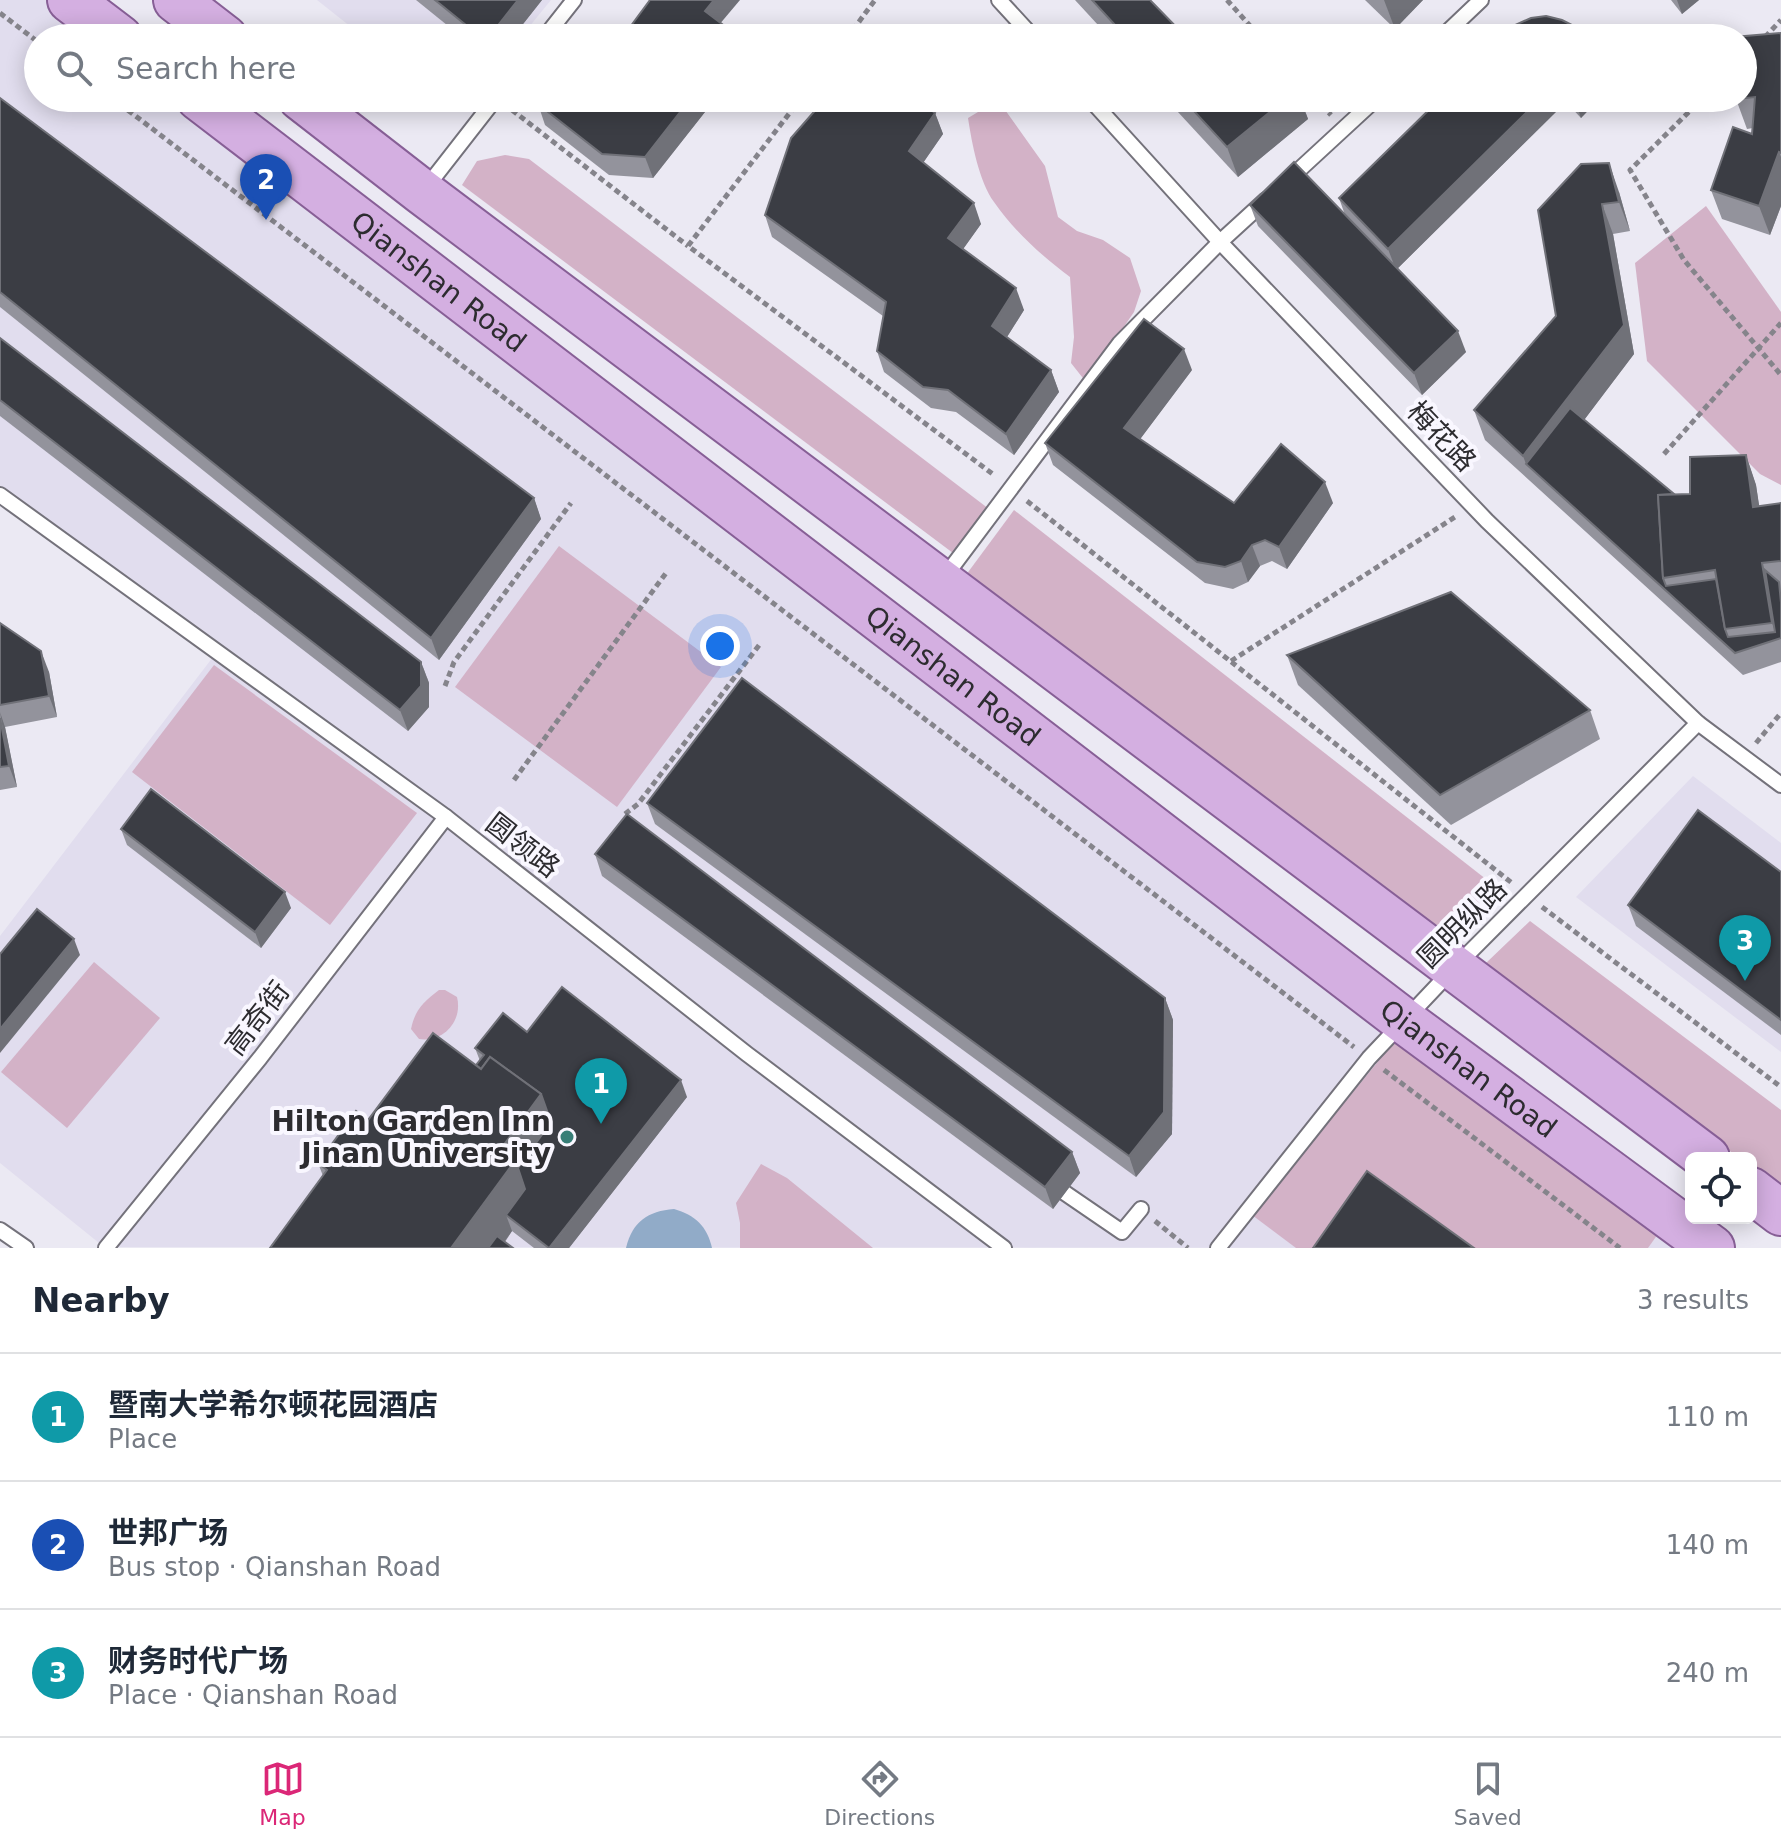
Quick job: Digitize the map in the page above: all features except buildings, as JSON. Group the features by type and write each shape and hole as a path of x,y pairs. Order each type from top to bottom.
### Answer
{"main road":[{"path":"70,0 102,24"},
{"path":"176,0 207,24"},
{"name":"Qianshan Road","path":"217,112 1404,1021 1712,1248"},
{"path":"319,112 1699,1152"},
{"path":"1757,1195 1781,1213"}],"lane":[{"path":"555,24 574,0"},
{"path":"999,0 1021,24"},
{"path":"1456,24 1481,0"},
{"path":"422,192 494,112"},
{"name":"梅花路","path":"1102,112 1220,242 1472,506 1698,723 1781,785"},
{"path":"940,582 1120,343 1220,242 1362,112"},
{"name":"圆领路","path":"0,495 446,817 747,1054 1004,1248"},
{"name":"圆明纵路","path":"1218,1248 1369,1058 1453,969 1698,723"},
{"name":"高奇街","path":"106,1248 260,1058 446,817"},
{"path":"1065,1193 1122,1232 1141,1209"},
{"path":"0,1230 26,1248"}],"path":[{"path":"857,24 875,0"},
{"path":"1227,0 1248,24"},
{"path":"0,13 24,31"},
{"path":"1762,39 1781,20"},
{"path":"130,112 1620,1248"},
{"path":"514,112 1011,488 1527,895 1781,1087"},
{"path":"688,246 790,112"},
{"path":"1689,112 1630,170 1684,260 1781,375"},
{"path":"1664,454 1781,323"},
{"path":"445,686 454,662 571,503"},
{"path":"1231,662 1472,506"},
{"path":"514,780 666,573"},
{"path":"625,814 638,804 760,644"},
{"path":"1744,757 1781,713"},
{"path":"1141,1209 1188,1248"}],"shaded area":[{"path":"0,0 70,0 101,24 24,24 24,112 216,112 1711,1248 104,1247 0,1163 0,936 216,653 0,495"},
{"path":"317,0 551,0 531,24 347,24"},
{"path":"978,112 1007,112 1045,166 1058,217 1077,231 1103,240 1130,258 1141,291 1134,312 1086,382 1071,363 1074,337 1070,277 1039,252 994,202 980,173 968,118"},
{"path":"505,155 529,159 989,509 953,553 462,185 477,161"},
{"path":"1706,206 1781,312 1781,485 1760,474 1647,361 1635,263"},
{"path":"1014,510 1505,894 1453,948 963,579"},
{"path":"559,546 721,667 617,807 455,687"},
{"path":"214,665 417,813 330,925 132,772"},
{"path":"1693,776 1781,843 1781,1052 1576,897"},
{"path":"1530,921 1781,1110 1781,1190 1757,1172 1757,1152 1731,1152 1486,963"},
{"path":"94,962 160,1018 67,1128 1,1072"},
{"path":"439,990 457,997 454,1022 436,1038 419,1039 411,1029 417,1011"},
{"path":"1404,1030 1665,1224 1648,1248 1296,1248 1252,1215"},
{"path":"761,1164 787,1178 873,1248 740,1248 736,1203"}],"water":[{"path":"674,1209 699,1222 712,1248 626,1248 632,1231 642,1220 656,1212"}],"place":[{"name":"世邦广场","path":"266,220"},
{"name":"财务时代广场","path":"1745,981"},
{"name":"暨南大学希尔顿花园酒店","path":"601,1124"},
{"name":"Hilton Garden Inn Jinan University","path":"567,1137"}]}
